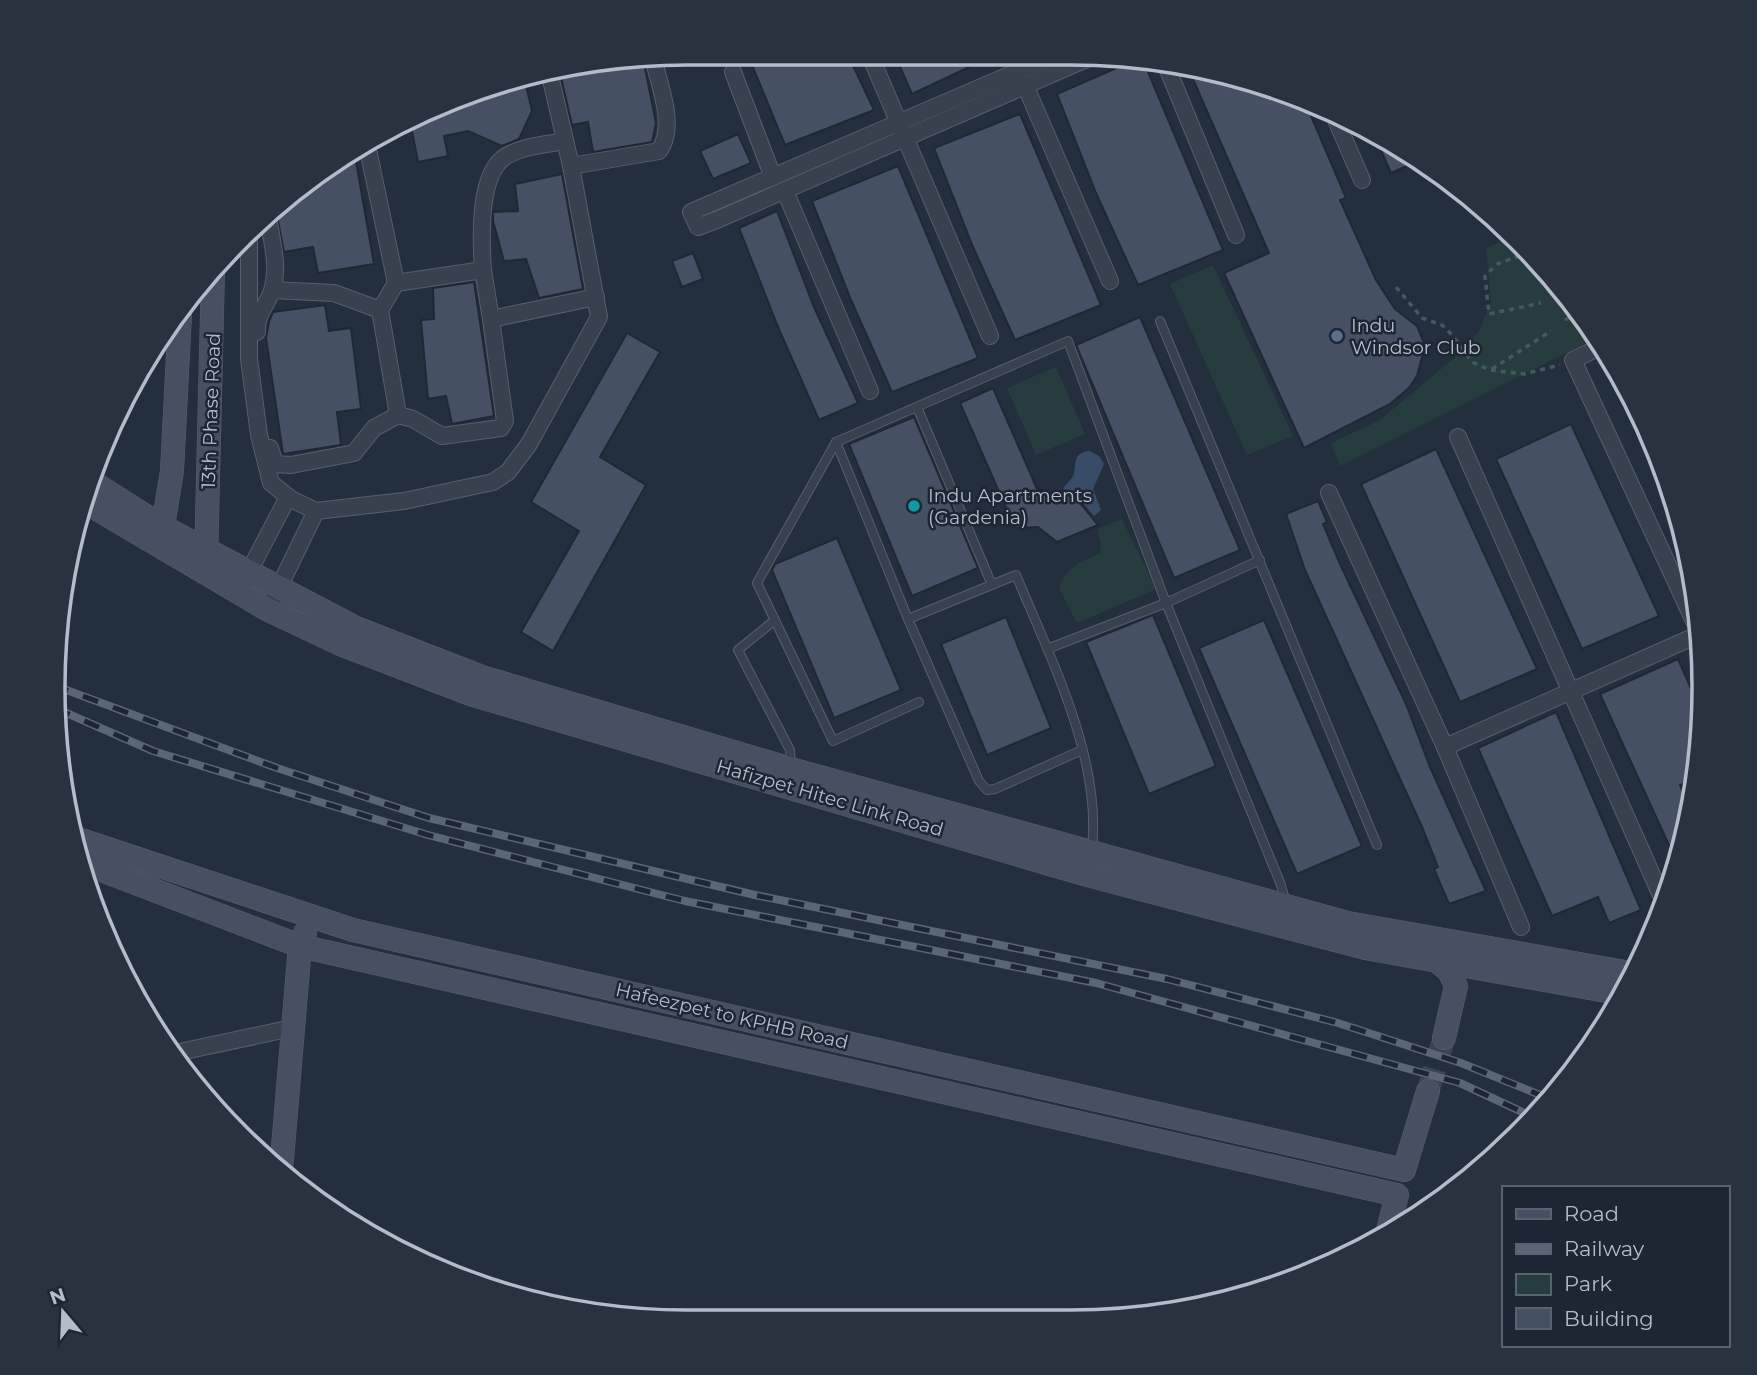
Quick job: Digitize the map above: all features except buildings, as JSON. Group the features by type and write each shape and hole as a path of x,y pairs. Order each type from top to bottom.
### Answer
{"main road":[{"name":"13th Phase Road","path":"206,562 214,346 213,284"},
{"name":"13th Phase Road","path":"161,537 172,471 180,328"},
{"path":"179,344 214,346"},
{"path":"98,486 161,537"},
{"path":"92,505 161,537 206,562 249,572 356,628 482,677 791,769 1090,864 1348,923 1623,972"},
{"name":"Hafizpet Hitec Link Road","path":"206,562 238,593 268,610 340,644 473,695 1090,864 1365,948 1474,966 1568,987 1612,993"},
{"name":"Hafeezpet to KPHB Road","path":"84,841 311,917 1404,1170 1428,1091"},
{"path":"91,866 300,946 1397,1195 1390,1221"},
{"path":"282,1160 300,946 311,917"},
{"path":"1434,959 1448,971 1456,986 1444,1038"}],"street":[{"path":"874,65 990,336"},
{"path":"1018,65 1020,69"},
{"path":"1030,65 691,212 698,227 1072,65"},
{"path":"571,166 659,151 665,142 667,128 655,66"},
{"path":"733,72 773,177"},
{"path":"1169,73 1236,234"},
{"path":"249,245 249,359 259,435 271,483 316,511 404,501 493,482 508,472 529,444 598,317 571,166 551,80"},
{"path":"1025,85 1110,281"},
{"path":"1339,126 1362,180"},
{"path":"270,226 276,266 272,290 257,321 270,456 275,464 304,463 354,453 374,428 398,415 413,419 442,436 504,426 483,270 481,229 494,171 502,159 517,152 565,141"},
{"path":"369,153 397,283 380,310 398,415"},
{"path":"785,191 870,391"},
{"path":"397,283 483,270"},
{"path":"272,290 334,293 380,310"},
{"path":"491,319 596,297"},
{"path":"1593,351 1573,360 1687,606"},
{"path":"1458,437 1658,890"},
{"path":"1329,493 1445,747 1521,927"},
{"path":"238,593 288,496"},
{"path":"268,610 316,511"},
{"path":"1445,747 1690,638"},
{"path":"182,1051 292,1028"}],"lane":[{"path":"1160,321 1377,845"},
{"path":"919,702 833,741 757,583 836,442 1068,341 1166,603 1281,885 1287,907"},
{"path":"917,407 992,584"},
{"path":"836,442 908,620 979,781 987,790 1083,750"},
{"path":"1047,649 1166,603 1260,561"},
{"path":"908,620 1016,575 1047,649 1083,750 1094,802 1090,864"},
{"path":"775,620 738,650 790,750 791,769"}],"path":[{"path":"1518,256 1497,264 1485,276 1489,314 1516,311 1541,303"},
{"path":"1396,287 1422,318 1442,325 1472,362 1490,370 1524,374 1573,360"},
{"path":"1565,320 1570,317"},
{"path":"1490,370 1551,331"}],"green space":[{"path":"1503,241 1564,308 1587,342 1340,466 1331,443 1380,420 1453,359 1479,331 1491,302 1486,248"},
{"path":"1213,265 1293,436 1247,455 1170,284"},
{"path":"1056,367 1085,434 1036,455 1007,388"},
{"path":"1122,519 1156,589 1077,623 1059,588 1062,581 1075,566 1100,554 1101,543 1097,529"}],"water":[{"path":"1089,451 1099,456 1104,464 1093,489 1101,510 1094,516 1081,501 1063,489 1074,474 1078,456"}],"tunnel":[{"path":"1428,1091 1444,1038"}],"railway":[{"path":"65,689 277,768 429,818 755,895 1167,979 1338,1023 1461,1063 1540,1095"},
{"path":"66,713 153,751 428,835 685,901 1096,983 1460,1083 1524,1113"}],"place":[{"name":"Indu Windsor Club","path":"1337,336"},
{"name":"Indu Apartments (Gardenia)","path":"914,506"}]}
